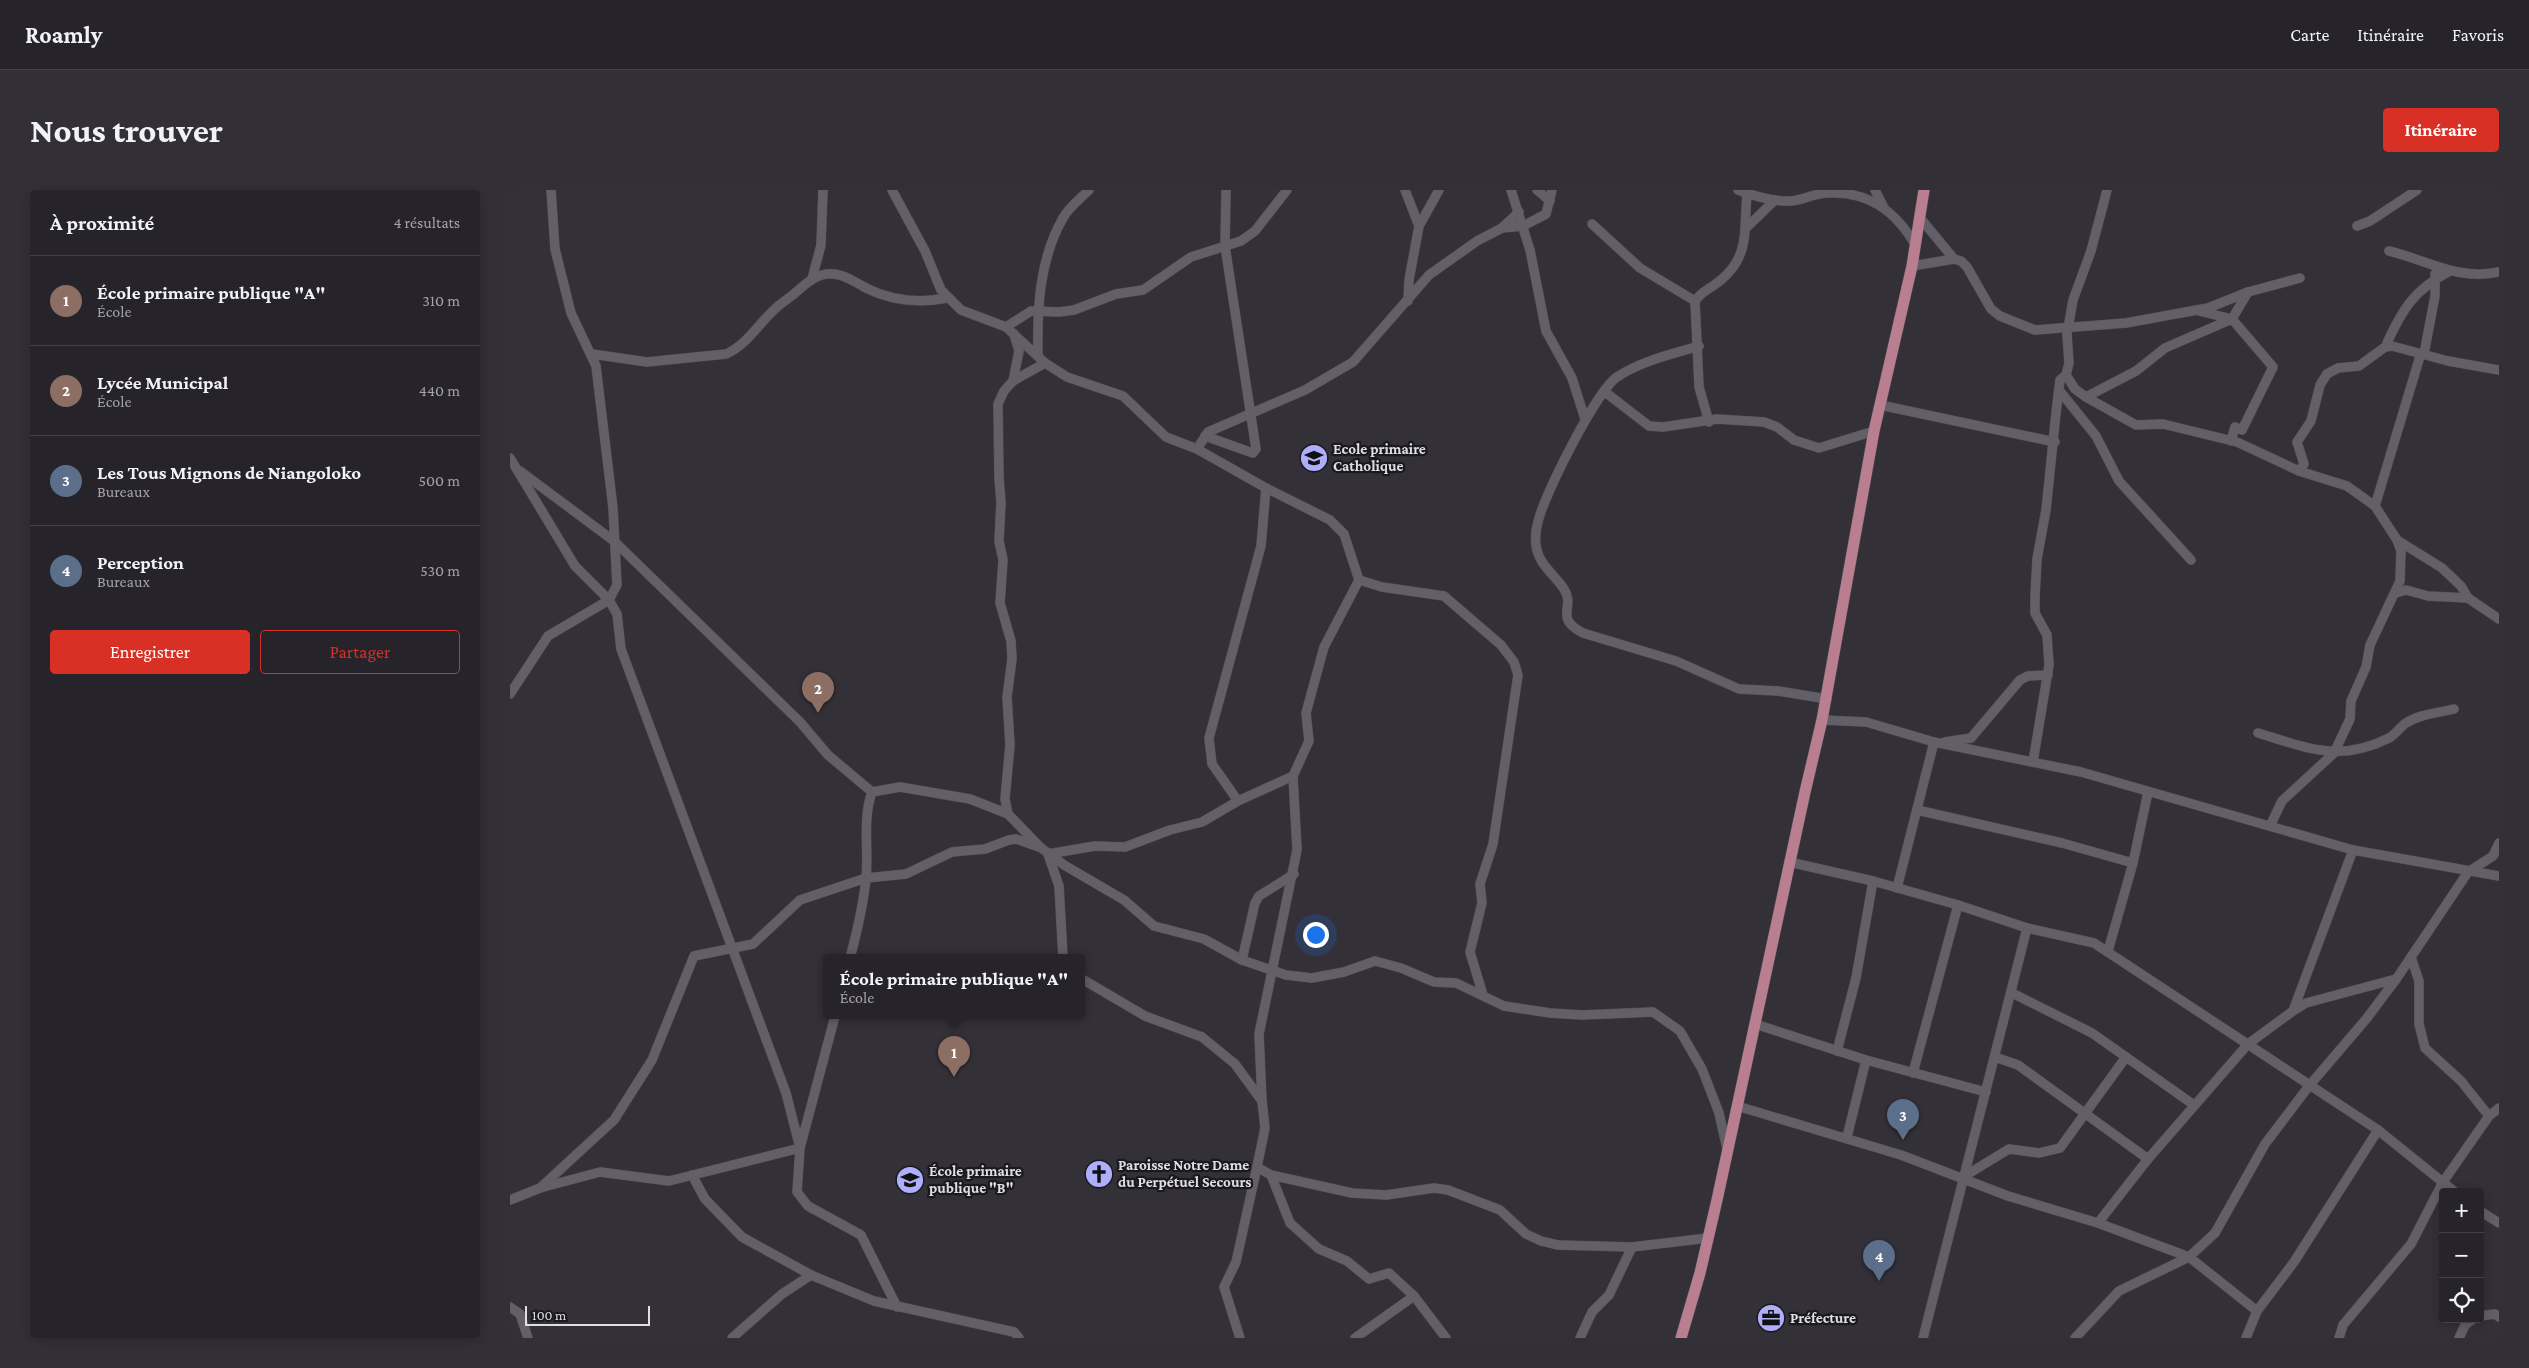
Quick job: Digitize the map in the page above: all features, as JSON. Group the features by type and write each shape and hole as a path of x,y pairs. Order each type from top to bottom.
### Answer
{"main road":[{"path":"1681,1338 1708,1238 1789,862 1827,699 1874,432 1912,266 1921,220 1924,190"}],"street":[{"path":"510,694 548,636 609,600 617,584 599,385 592,354 571,313 555,249 551,190"},
{"path":"812,279 821,245 823,190"},
{"path":"892,190 925,251 941,290 961,310 1006,327 1045,363 1082,383 1112,390 1123,396 1166,437 1197,449 1266,488 1330,520 1344,534 1360,580 1324,647 1306,713 1309,741 1293,776 1297,850 1294,874 1259,1034 1265,1128 1236,1262 1224,1287 1240,1338"},
{"path":"1038,356 1037,310 1046,259 1063,216 1089,190"},
{"path":"1205,436 1253,453 1257,447 1252,411 1243,373 1225,246 1226,190"},
{"path":"1006,327 1031,311 1059,312 1074,310 1116,294 1143,290 1168,274 1185,260 1241,241 1255,231 1266,219 1272,207 1287,190"},
{"path":"1405,190 1419,226"},
{"path":"1408,302 1409,280 1419,226 1439,190"},
{"path":"1511,190 1523,226 1546,331 1572,378 1584,419"},
{"path":"1537,190 1550,201"},
{"path":"1502,228 1523,226 1546,214 1552,190"},
{"path":"1875,190 1884,208"},
{"path":"2033,762 2048,675 2047,634 2035,614 2037,560 2042,539 2060,380 2066,375 2068,364 2067,329 2073,300 2091,251 2107,190"},
{"path":"2357,226 2370,221 2417,190"},
{"path":"1708,422 1699,387 1699,346 1695,301 1702,291 1712,286 1736,266 1744,247 1744,191 1775,200 1790,201 1824,193 1871,201 1884,208 1904,225 1916,246"},
{"path":"1745,229 1775,200"},
{"path":"1197,449 1208,432 1252,411 1305,390 1353,362 1408,302 1429,275 1477,241 1502,228 1519,212"},
{"path":"1921,220 1954,259"},
{"path":"1592,224 1640,268 1695,301"},
{"path":"2389,252 2450,271 2499,272"},
{"path":"1912,266 1954,259 1961,261 1967,267 1987,304 2000,316 2035,330 2126,323 2208,308 2248,292 2300,278"},
{"path":"2375,506 2422,354 2437,278 2433,266"},
{"path":"2387,343 2398,317 2417,292 2450,271"},
{"path":"592,354 646,362 726,354 738,349 776,308 812,279 823,274 837,274 854,279 868,289 899,298 918,301 947,298"},
{"path":"2086,397 2136,371 2165,348 2232,319 2248,292"},
{"path":"2194,310 2232,319 2273,367 2242,430 2235,427 2231,441"},
{"path":"1014,334 1019,351 1014,381"},
{"path":"1699,346 1662,356 1616,378 1584,419 1538,521 1536,544 1540,559 1565,590 1567,600 1566,615 1573,628 1583,633 1676,661 1739,689 1778,691 1827,699"},
{"path":"2299,471 2304,464 2298,442 2311,421 2320,385 2327,374 2338,368 2359,366 2385,347 2392,346 2499,370"},
{"path":"1008,814 1005,799 1010,745 1008,697 1012,659 1011,641 1000,603 1002,560 999,542 1001,503 998,404 1004,391 1014,381 1045,363"},
{"path":"2066,375 2075,389 2086,397 2136,425 2163,424 2238,442 2299,471 2347,486 2375,506 2397,540 2401,551 2400,581 2370,645 2366,667 2351,701 2350,719 2334,753 2282,801 2270,826"},
{"path":"2059,390 2093,431 2119,481 2191,560"},
{"path":"1605,392 1649,426 1663,427 1708,422 1717,419 1764,422 1777,427 1794,440 1818,448 1874,432"},
{"path":"1880,405 2054,442"},
{"path":"510,458 575,566 609,600 617,614 621,649 786,1093 800,1148"},
{"path":"518,469 614,541 800,722 828,755 872,792 900,788 909,789 970,799 1008,814 1040,848 1124,900 1154,926 1204,939 1242,960 1286,975 1312,978 1344,972 1376,961 1401,968 1434,982 1456,983 1504,1006 1550,1013 1582,1015 1653,1012 1680,1031 1702,1069 1719,1113 1728,1149"},
{"path":"1238,801 1212,764 1209,738 1261,546 1266,488"},
{"path":"2397,540 2442,568 2461,586 2468,598 2499,619"},
{"path":"1360,580 1382,588 1444,596 1501,645 1514,662 1518,675 1493,844 1480,884 1482,903 1470,952 1483,995"},
{"path":"2396,592 2406,590 2428,596 2468,598"},
{"path":"1937,742 1971,738 2020,680 2028,676 2048,675"},
{"path":"2258,733 2334,753 2363,749 2391,737 2405,723 2421,716 2454,710"},
{"path":"1822,720 1866,722 1937,742 2082,772 2353,850 2499,876"},
{"path":"1898,888 1917,810 1937,742"},
{"path":"1048,854 1095,846 1125,848 1170,830 1202,822 1238,801 1293,776"},
{"path":"851,954 860,918 866,878 867,806 872,792"},
{"path":"2108,951 2134,863 2148,792"},
{"path":"1917,810 2062,843 2134,863"},
{"path":"540,1188 614,1120 652,1060 694,956 753,944 800,900 866,878 906,874 952,852 985,849 1009,840 1016,840 1040,848"},
{"path":"2075,1338 2119,1291 2189,1257 2215,1233 2265,1144 2309,1086 2367,1018 2397,978 2468,872 2493,856 2499,843"},
{"path":"2293,1011 2353,850"},
{"path":"1048,854 1059,886 1063,954"},
{"path":"1789,862 1873,881 1958,905 2027,928 2094,943 2378,1130 2450,1188"},
{"path":"1242,960 1254,903 1259,896 1294,874"},
{"path":"1837,1051 1856,978 1873,881"},
{"path":"1914,1073 1958,905"},
{"path":"1923,1338 1963,1177 1996,1057 2027,928"},
{"path":"2411,957 2419,981 2419,1024 2425,1048 2461,1081 2489,1116"},
{"path":"2098,1223 2148,1159 2248,1044 2306,1003 2397,978"},
{"path":"1085,981 1145,1016 1202,1037 1235,1064 1262,1100"},
{"path":"2012,993 2092,1033 2194,1105"},
{"path":"833,1019 800,1148 797,1192 808,1206 861,1235 897,1307"},
{"path":"1755,1024 1866,1060 1986,1092"},
{"path":"1996,1057 2018,1065 2148,1159"},
{"path":"1963,1177 2009,1149 2039,1153 2060,1148 2086,1115 2126,1057"},
{"path":"1847,1137 1866,1060"},
{"path":"1737,1106 1847,1137 1963,1177 2008,1196 2098,1223 2189,1257 2257,1312"},
{"path":"2339,1338 2343,1324 2411,1244 2443,1182 2489,1116 2499,1108"},
{"path":"2246,1338 2257,1312 2294,1262 2378,1130"},
{"path":"510,1200 540,1188 600,1172 669,1181 800,1148"},
{"path":"1257,1167 1271,1175 1352,1193 1386,1195 1434,1188 1448,1190 1500,1210 1526,1234 1541,1241 1558,1245 1632,1247 1708,1238"},
{"path":"692,1175 704,1200 742,1237 811,1275 874,1301 994,1333 1014,1332 1019,1338"},
{"path":"1271,1175 1290,1223 1319,1249 1347,1261 1369,1279 1389,1274 1414,1296 1446,1338"},
{"path":"2484,1214 2499,1223"},
{"path":"1580,1338 1592,1312 1604,1301 1613,1288 1632,1247"},
{"path":"732,1338 782,1294 811,1275"},
{"path":"1355,1338 1414,1296"},
{"path":"510,1307 520,1314 528,1338"},
{"path":"2484,1315 2495,1314 2499,1316"},
{"path":"2459,1338 2468,1323"}],"place":[{"name":"Ecole primaire Catholique","path":"1314,458"},
{"name":"Lycée Municipal","path":"818,713"},
{"name":"École primaire publique \"A\"","path":"954,1077"},
{"name":"Les Tous Mignons de Niangoloko","path":"1903,1140"},
{"name":"Paroisse Notre Dame du Perpétuel Secours","path":"1099,1174"},
{"name":"École primaire publique \"B\"","path":"910,1180"},
{"name":"Perception","path":"1879,1281"},
{"name":"Préfecture","path":"1771,1318"}]}
